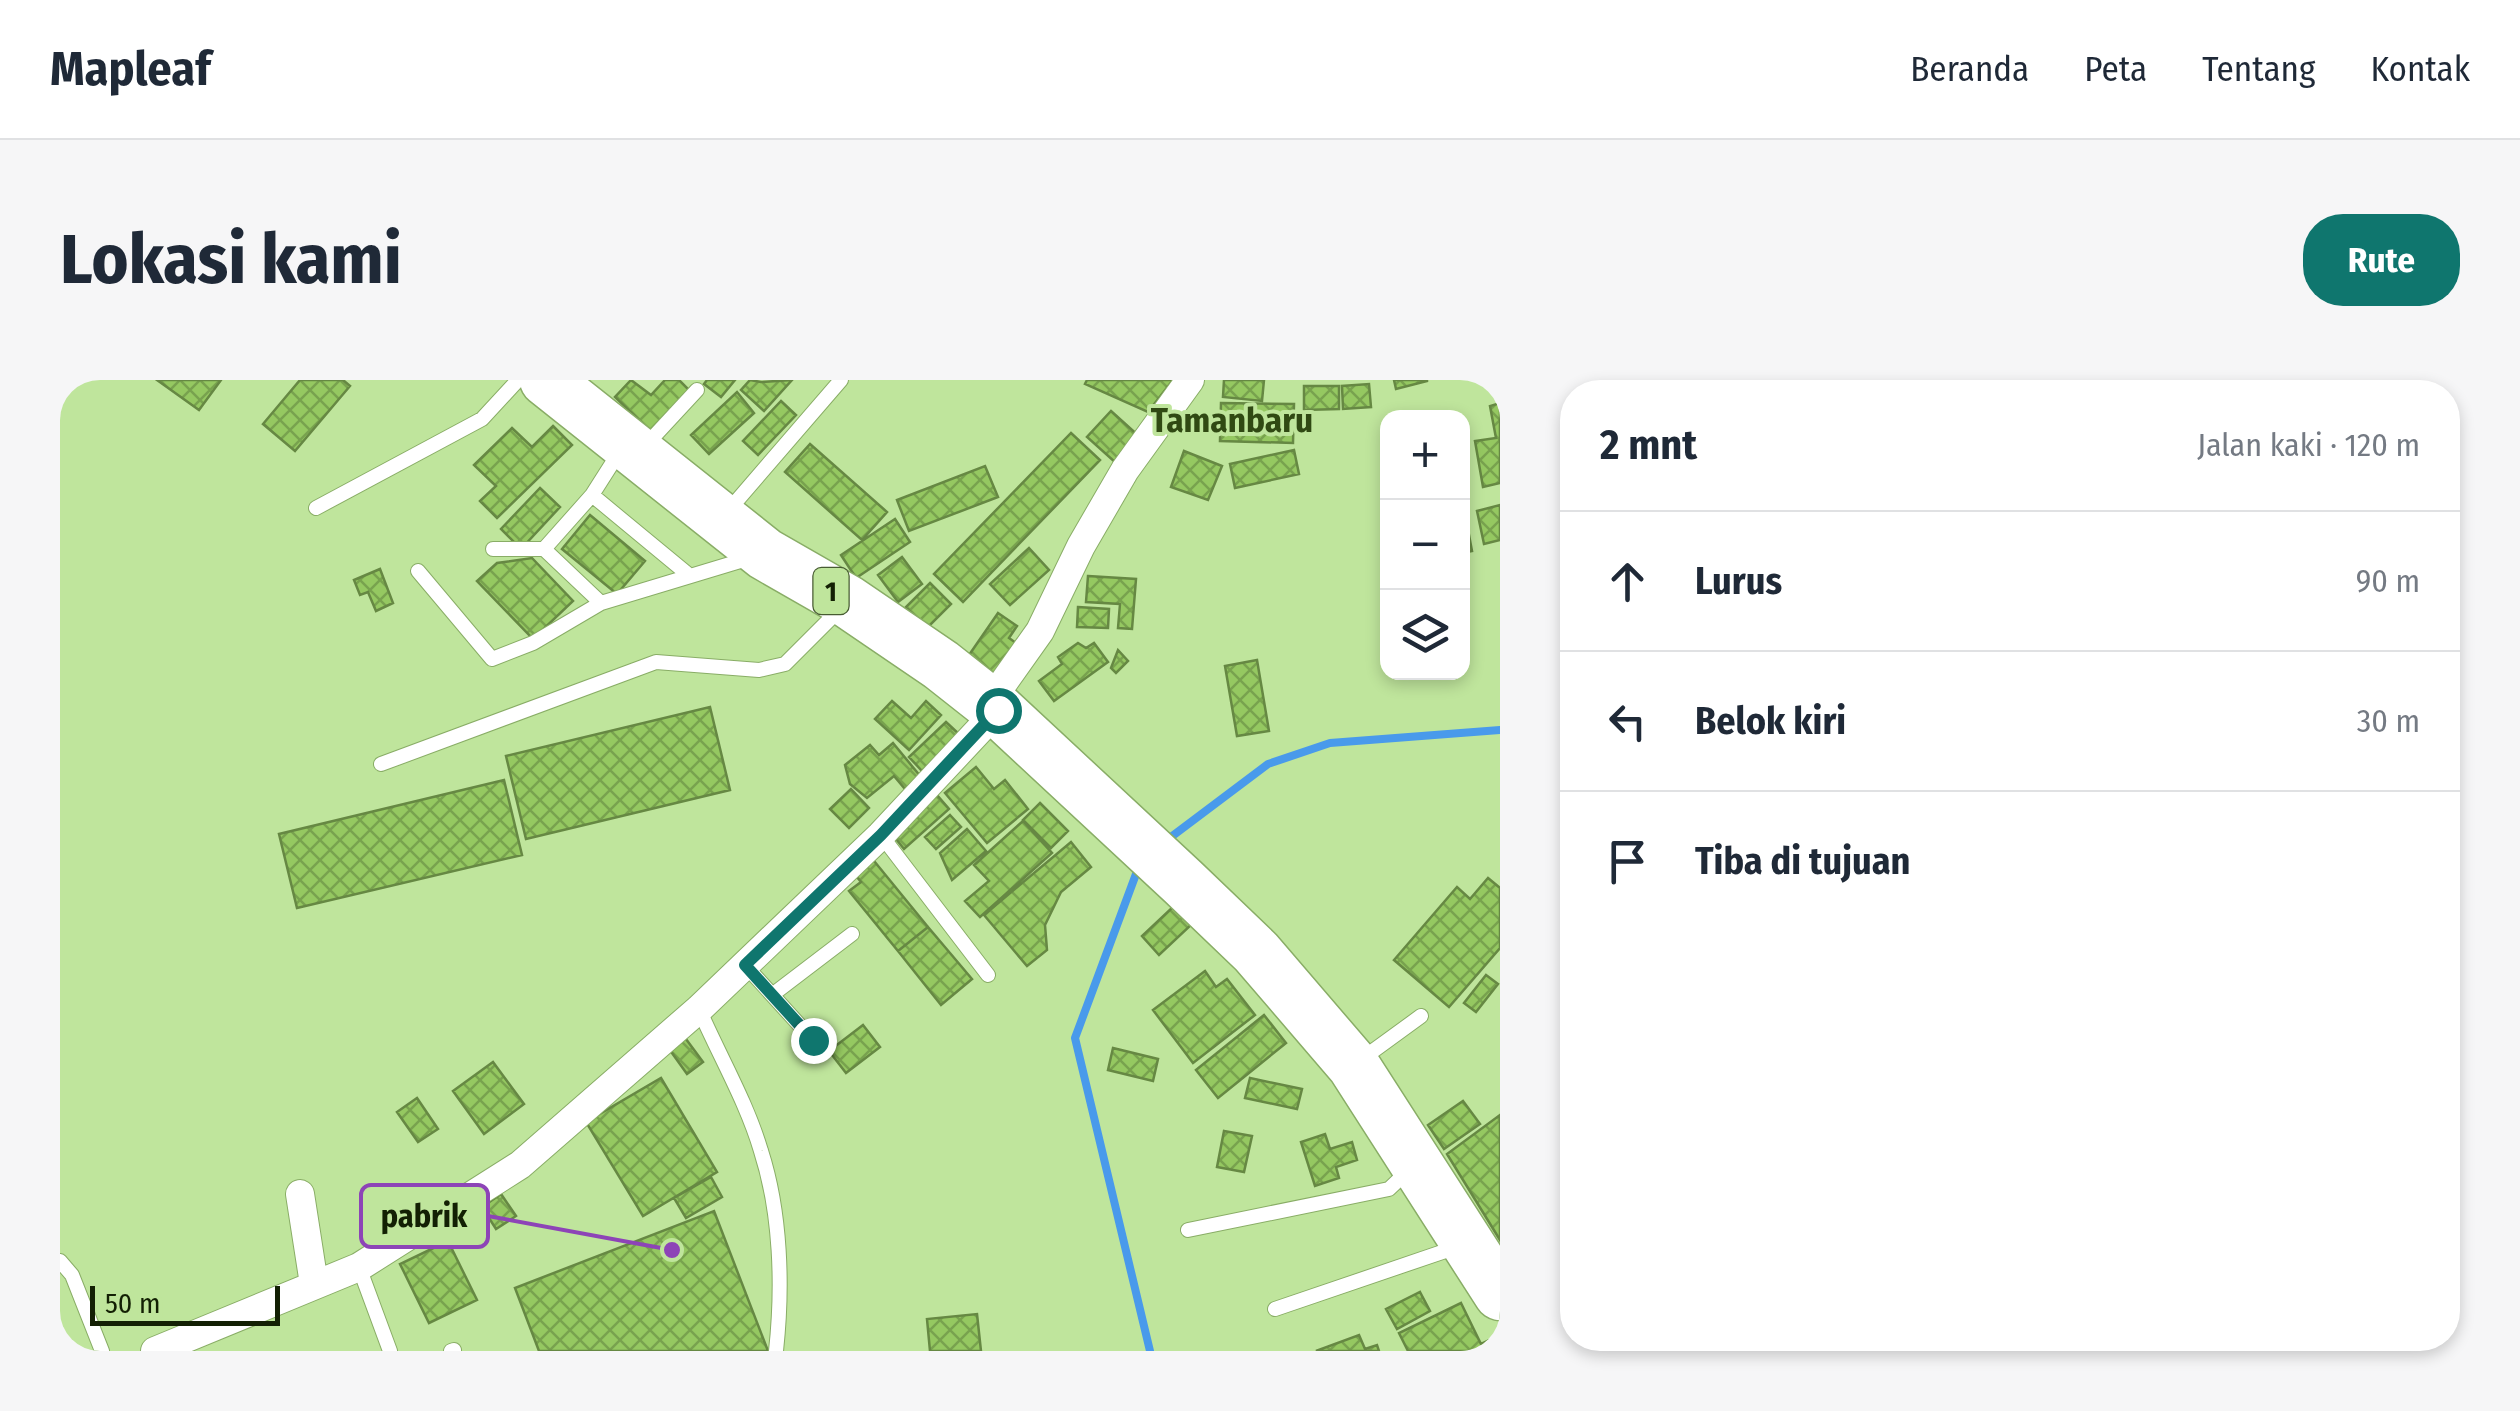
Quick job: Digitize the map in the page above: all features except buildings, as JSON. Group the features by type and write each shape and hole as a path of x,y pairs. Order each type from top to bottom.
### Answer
{"highway":[{"name":"1","path":"546,380 765,554 848,601 993,706 1184,882 1256,952 1353,1065 1414,1166 1470,1242 1500,1294"}],"street":[{"path":"154,1351 198,1342 314,1284 359,1267 520,1165 699,1009 881,835 993,706 1040,631 1081,546 1126,470 1190,380"},
{"path":"300,1194 314,1284"}],"lane":[{"path":"316,508 482,418 518,380"},
{"path":"722,519 841,380"},
{"path":"544,549 632,448 697,390"},
{"path":"592,496 690,576"},
{"path":"494,549 544,549 601,603"},
{"path":"418,571 492,659 533,643 601,603 765,554"},
{"path":"381,764 656,662 759,670 786,664 848,601"},
{"path":"881,835 988,975"},
{"path":"772,996 852,934"},
{"path":"745,965 813,1040"},
{"path":"699,1009 762,1151 776,1230 780,1313 776,1351"},
{"path":"1353,1065 1421,1016"},
{"path":"1188,1230 1389,1189 1414,1166"},
{"path":"1275,1310 1470,1242"},
{"path":"60,1261 72,1275 102,1351"},
{"path":"359,1267 390,1351"}],"waterway":[{"path":"1167,840 1268,764 1330,743 1500,730"},
{"path":"1139,866 1075,1038 1150,1351"}],"place":[{"name":"pabrik","path":"672,1250"}],"district":[{"name":"Tamanbaru","path":"1232,420"}],"route":[{"path":"813,1040 745,965 881,835 998,710"}]}
